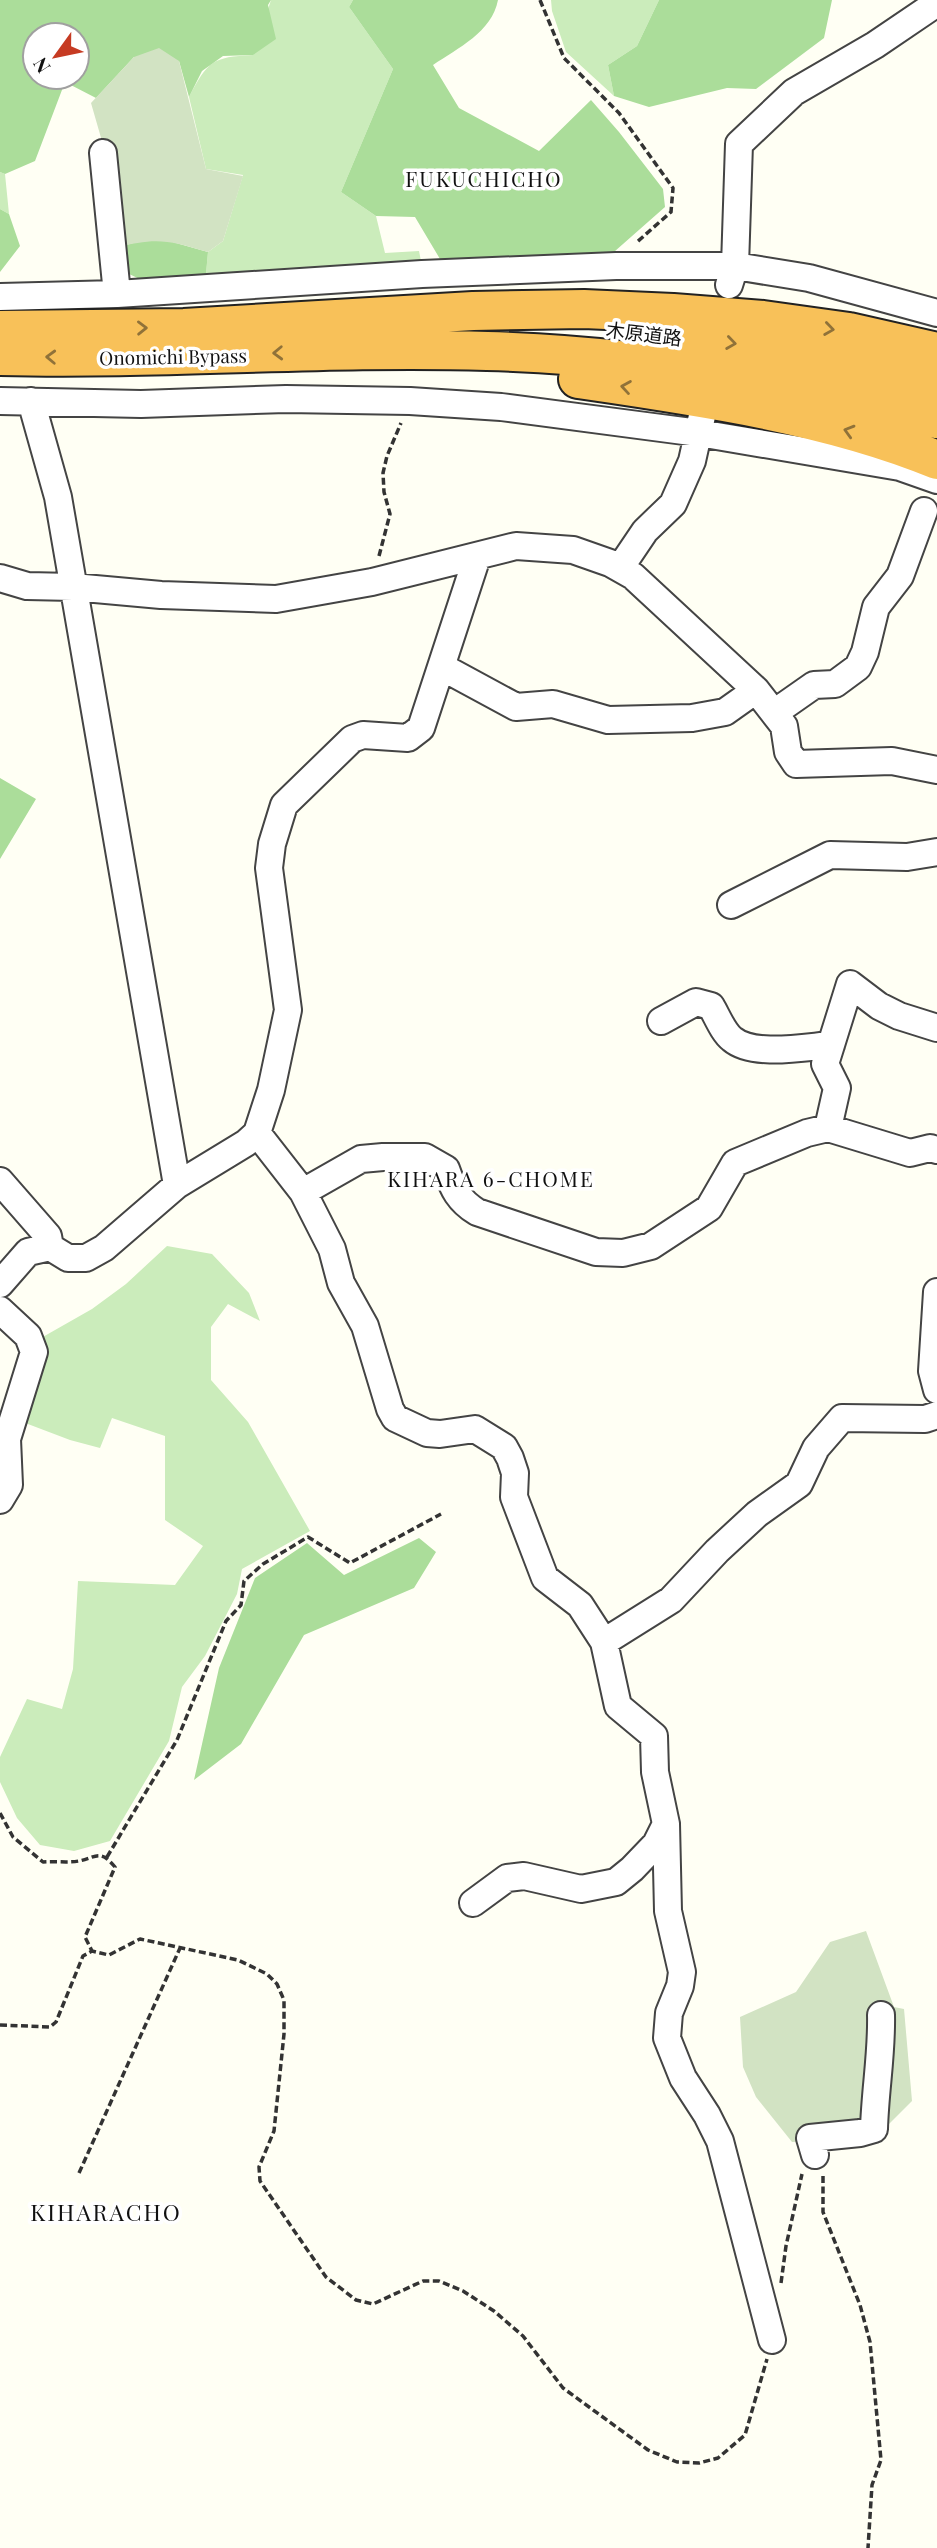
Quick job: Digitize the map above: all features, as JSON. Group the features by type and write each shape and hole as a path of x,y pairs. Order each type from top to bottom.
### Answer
{"highway":[{"path":"346,335 473,311 584,310 763,320 849,332 937,352"},
{"name":"木原道路","path":"346,335 486,320 612,328 738,344 859,368 937,389"},
{"name":"Onomichi Bypass","path":"0,330 184,328 346,335"},
{"name":"Onomichi Bypass","path":"0,356 191,356 346,335"},
{"path":"346,335 473,364 692,397 841,429 934,472"},
{"name":"木原道路","path":"346,335 487,351 610,358 731,373 845,396 937,419"}],"street":[{"path":"732,276 738,144 794,92 875,45 937,3"},
{"path":"103,153 117,294"},
{"path":"0,298 117,294 422,274 617,266 732,276 809,278 937,313"},
{"path":"0,401 141,404 286,399 410,401 501,407 701,424 934,472 931,513 900,576 876,607 859,667 835,684 814,685 774,713"},
{"path":"31,401 58,496 177,1185"},
{"path":"620,568 645,531 673,504 692,461 701,424"},
{"path":"0,578 27,586 276,599 372,582 516,546 573,550 620,568 633,576 756,690 784,726 788,752 796,764 892,761 937,770"},
{"path":"0,1284 28,1252 50,1247 68,1258 86,1258 104,1248 177,1185 246,1143 257,1133 271,1090 288,1010 269,868 272,844 285,805 352,739 363,735 408,738 421,728 477,556"},
{"path":"442,667 516,707 553,704 608,720 692,718 725,712 756,690"},
{"path":"732,905 830,855 907,857 937,852"},
{"path":"828,1128 837,1088 825,1064 850,984 889,1011 937,1028"},
{"path":"661,1021 696,1002 711,1006 731,1039 745,1046 765,1049 831,1045"},
{"path":"303,1192 361,1159 425,1157 446,1169 453,1189 463,1204 477,1212 596,1252 623,1253 651,1246 709,1208 735,1163 807,1133 828,1128 910,1153 930,1148 937,1150"},
{"path":"257,1133 303,1192 332,1249 341,1283 365,1326 395,1418 426,1433 440,1434 475,1429 504,1447 515,1473 514,1497 545,1578 580,1605 604,1642 618,1706 654,1736 655,1772 666,1824 668,1911 682,1972 680,1986 669,2013 667,2038 683,2078 720,2141 772,2340"},
{"path":"0,1181 48,1236 50,1247"},
{"path":"937,1292 932,1371 937,1390"},
{"path":"0,1310 28,1336 34,1352 7,1439 9,1485 0,1500"},
{"path":"604,1642 671,1600 717,1551 757,1514 799,1484 816,1448 842,1418 925,1419 937,1415"},
{"path":"473,1903 507,1878 524,1876 581,1889 616,1881 656,1844 666,1824"},
{"path":"815,2155 810,2138 874,2129 882,2050 881,2015"}],"path":[{"path":"540,0 564,58 619,113 673,188 671,212 618,260 617,266"},
{"path":"372,582 390,514 384,492 383,474 387,456 410,401"},
{"path":"107,1857 177,1740 226,1622 241,1605 244,1581 263,1564 308,1537 350,1563 441,1514"},
{"path":"0,1813 13,1837 43,1862 78,1861 98,1854 107,1857 115,1867 85,1937 92,1951"},
{"path":"0,2025 50,2027 56,2022 83,1956 92,1951 109,1955 140,1939 238,1960 267,1974 277,1983 284,2000 284,2034 274,2131 259,2167 260,2181 326,2277 356,2300 373,2304 423,2281 439,2281 463,2291 494,2311 523,2336 563,2388 648,2449 677,2462 699,2463 718,2458 745,2435 772,2340"},
{"path":"79,2173 181,1947"},
{"path":"781,2285 786,2246 806,2158 815,2155 823,2164 823,2212 860,2305 870,2342 881,2460 872,2485 868,2548"}],"green space":[{"path":"0,0 271,0 268,5 276,39 253,55 223,56 202,71 189,97 179,61 134,57 96,98 82,91 91,91 91,21 21,21 21,91 62,91 35,161 5,174 0,172"},
{"path":"271,0 353,0 349,7 393,69 341,192 376,216 385,253 419,251 422,266 206,274 208,252 223,241 243,175 206,169 189,97 201,76 213,63 228,57 253,55"},
{"path":"353,0 498,0 489,21 473,38 433,65 459,108 539,151 591,100 663,189 665,207 606,259 440,259 415,217 376,216 341,192 393,69 349,7"},
{"path":"551,0 659,0 637,46 608,65 614,96 566,52"},
{"path":"659,0 832,0 824,38 756,89 727,88 649,107 614,96 608,65 637,46"},
{"path":"159,48 179,61 206,169 243,176 223,241 208,252 162,241 114,248 110,169 91,103 134,57"},
{"path":"0,172 5,174 9,214 0,209"},
{"path":"0,209 9,214 20,246 0,272"},
{"path":"145,240 169,241 208,252 206,274 150,284 125,272 114,248"},
{"path":"0,778 36,799 0,859"},
{"path":"167,1246 212,1254 249,1293 260,1321 228,1304 211,1327 211,1380 248,1422 310,1531 242,1569 237,1594 205,1656 182,1687 169,1741 110,1841 74,1851 40,1845 17,1818 0,1782 0,1757 27,1699 62,1709 73,1669 78,1581 175,1585 203,1546 165,1520 165,1436 112,1418 100,1448 20,1421 41,1338 92,1309 126,1284"},
{"path":"419,1538 436,1552 414,1588 304,1635 241,1744 194,1780 219,1668 255,1578 307,1543 344,1575"},
{"path":"866,1931 894,2007 904,2009 912,2101 876,2137 792,2142 756,2097 743,2067 740,2017 796,1992 830,1942"}],"district":[{"name":"FUKUCHICHO","path":"484,178"},
{"name":"KIHARA 6-CHOME","path":"491,1178"},
{"name":"KIHARACHO","path":"106,2211"}]}
